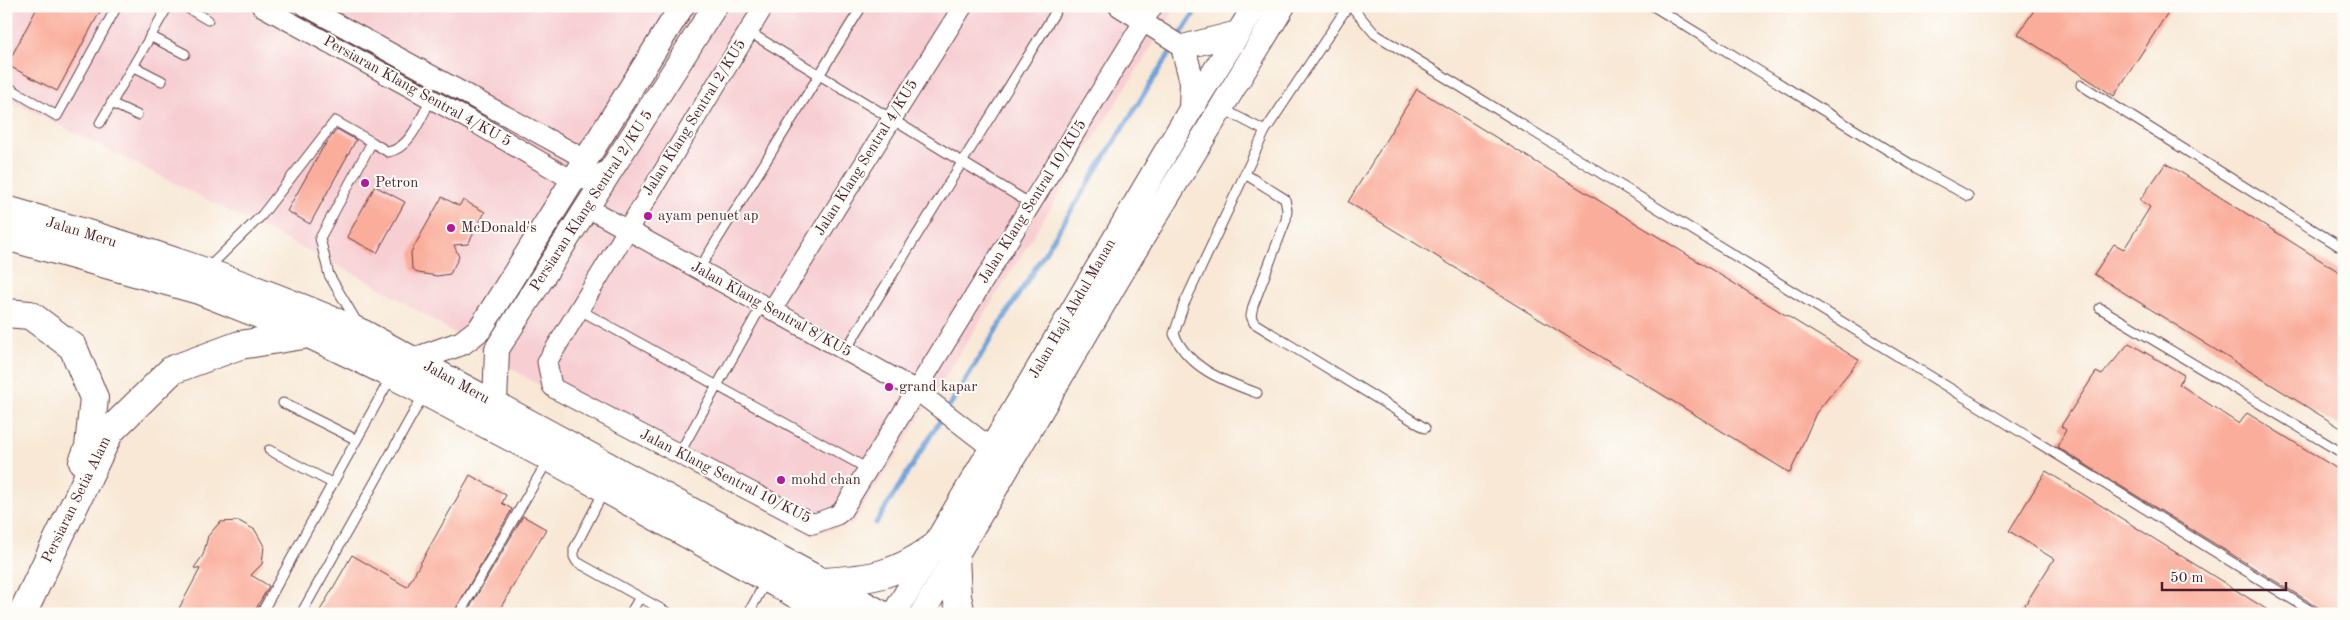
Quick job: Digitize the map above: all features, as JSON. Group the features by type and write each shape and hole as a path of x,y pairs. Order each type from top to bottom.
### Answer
{"main road":[{"path":"6,195 44,221"},
{"name":"Jalan Meru","path":"6,210 205,271 312,311 363,334 403,367 425,391 832,614"},
{"name":"Jalan Meru","path":"10,240 199,290 309,334 403,367 495,404 880,614"},
{"path":"6,313 30,315 73,347 94,398 89,447 52,550"},
{"name":"Persiaran Setia Alam","path":"22,614 110,431 172,370 240,345 309,334"},
{"path":"824,582 872,578 944,552 961,614"}],"street":[{"name":"Persiaran Klang Sentral 4/KU 5","path":"260,6 431,99 572,180"},
{"name":"Persiaran Klang Sentral 4/KU 5","path":"305,6 585,158"},
{"name":"Persiaran Klang Sentral 2/KU 5","path":"403,367 462,343 480,329 585,158 682,6"},
{"name":"Persiaran Klang Sentral 2/KU 5","path":"495,404 497,350 715,6"},
{"name":"Jalan Klang Sentral 2/KU5","path":"626,229 764,6"},
{"name":"Jalan Klang Sentral 4/KU5","path":"767,307 892,119 963,6"},
{"path":"1118,6 1183,47 1192,82 1191,109"},
{"name":"Jalan Klang Sentral 10/KU5","path":"626,229 549,356 547,362 552,386 813,524 837,515 842,511 1153,6"},
{"name":"Jalan Haji Abdul Manan","path":"922,614 944,552 992,448 1191,109 1255,6"},
{"name":"Jalan Haji Abdul Manan","path":"894,614 944,552 1283,6"},
{"path":"1183,47 1238,34"},
{"path":"350,54 361,36"},
{"path":"649,58 673,74"},
{"path":"572,180 582,181 592,178 616,164"},
{"name":"Jalan Klang Sentral 8/KU5","path":"588,208 916,390 992,448"}],"lane":[{"path":"6,86 57,116 117,6"},
{"path":"100,123 168,6"},
{"path":"184,6 208,20"},
{"path":"699,269 862,6"},
{"path":"845,351 1059,6"},
{"path":"1257,393 1214,377 1198,365 1181,347 1174,334 1184,304 1265,131 1350,6 1375,34 2001,422 2316,614"},
{"path":"1652,6 1912,165 1968,196"},
{"path":"749,32 1031,204"},
{"path":"150,36 185,54"},
{"path":"133,66 162,81"},
{"path":"2081,85 2344,249"},
{"path":"205,271 262,215 335,121 388,152 396,151 409,137 431,99"},
{"path":"111,103 137,115"},
{"path":"1220,108 1265,131"},
{"path":"363,334 329,276 320,238 372,142"},
{"path":"1245,174 1285,199 1288,210 1286,220 1253,306 1252,316 1254,323 1425,428"},
{"path":"679,454 718,385 767,307"},
{"path":"2100,308 2344,454"},
{"path":"578,309 868,469"},
{"path":"261,614 355,439 403,367"},
{"path":"301,614 425,391"},
{"path":"283,403 355,439"},
{"path":"269,450 332,483"},
{"path":"459,614 549,458"},
{"path":"605,489 574,550 574,557 577,562 670,614"},
{"path":"748,614 767,578"},
{"path":"630,614 640,597"}],"shaded area":[{"path":"6,6 1177,6 853,524 811,535 537,384 376,285 6,98"}],"building":[{"path":"38,6 103,6 57,91 7,65"},
{"path":"2037,6 2172,6 2114,96 2018,34"},
{"path":"1417,89 1859,360 1816,413 1790,473 1348,202"},
{"path":"337,129 356,140 310,224 287,211 322,149"},
{"path":"2166,163 2344,275 2344,430 2094,274 2114,244 2124,249 2150,207 2140,200"},
{"path":"375,186 405,202 377,253 347,237"},
{"name":"McDonald's","path":"442,197 459,206 463,200 485,212 468,244 454,245 459,257 450,274 437,276 418,273 412,268 411,252"},
{"path":"2129,343 2184,375 2179,384 2239,424 2247,413 2344,473 2344,614 2329,614 2057,447 2066,430 2061,426 2096,372 2102,375"},
{"path":"2046,471 2274,614 2019,614 2054,559 2009,531"},
{"path":"470,475 506,495 502,503 512,509 453,614 318,614 352,555 407,587"},
{"path":"523,516 546,529 497,614 466,614"},
{"path":"239,521 255,530 264,546 262,564 251,575 269,586 253,614 176,614 200,569 194,568 203,555 208,536 220,522"}],"waterway":[{"path":"1178,39 1199,6"},
{"path":"876,523 1174,46"}],"place":[{"name":"Petron","path":"365,183"},
{"name":"ayam penuet ap","path":"648,216"},
{"name":"McDonald's","path":"451,228"},
{"name":"grand kapar","path":"889,387"},
{"name":"mohd chan","path":"781,480"}]}
